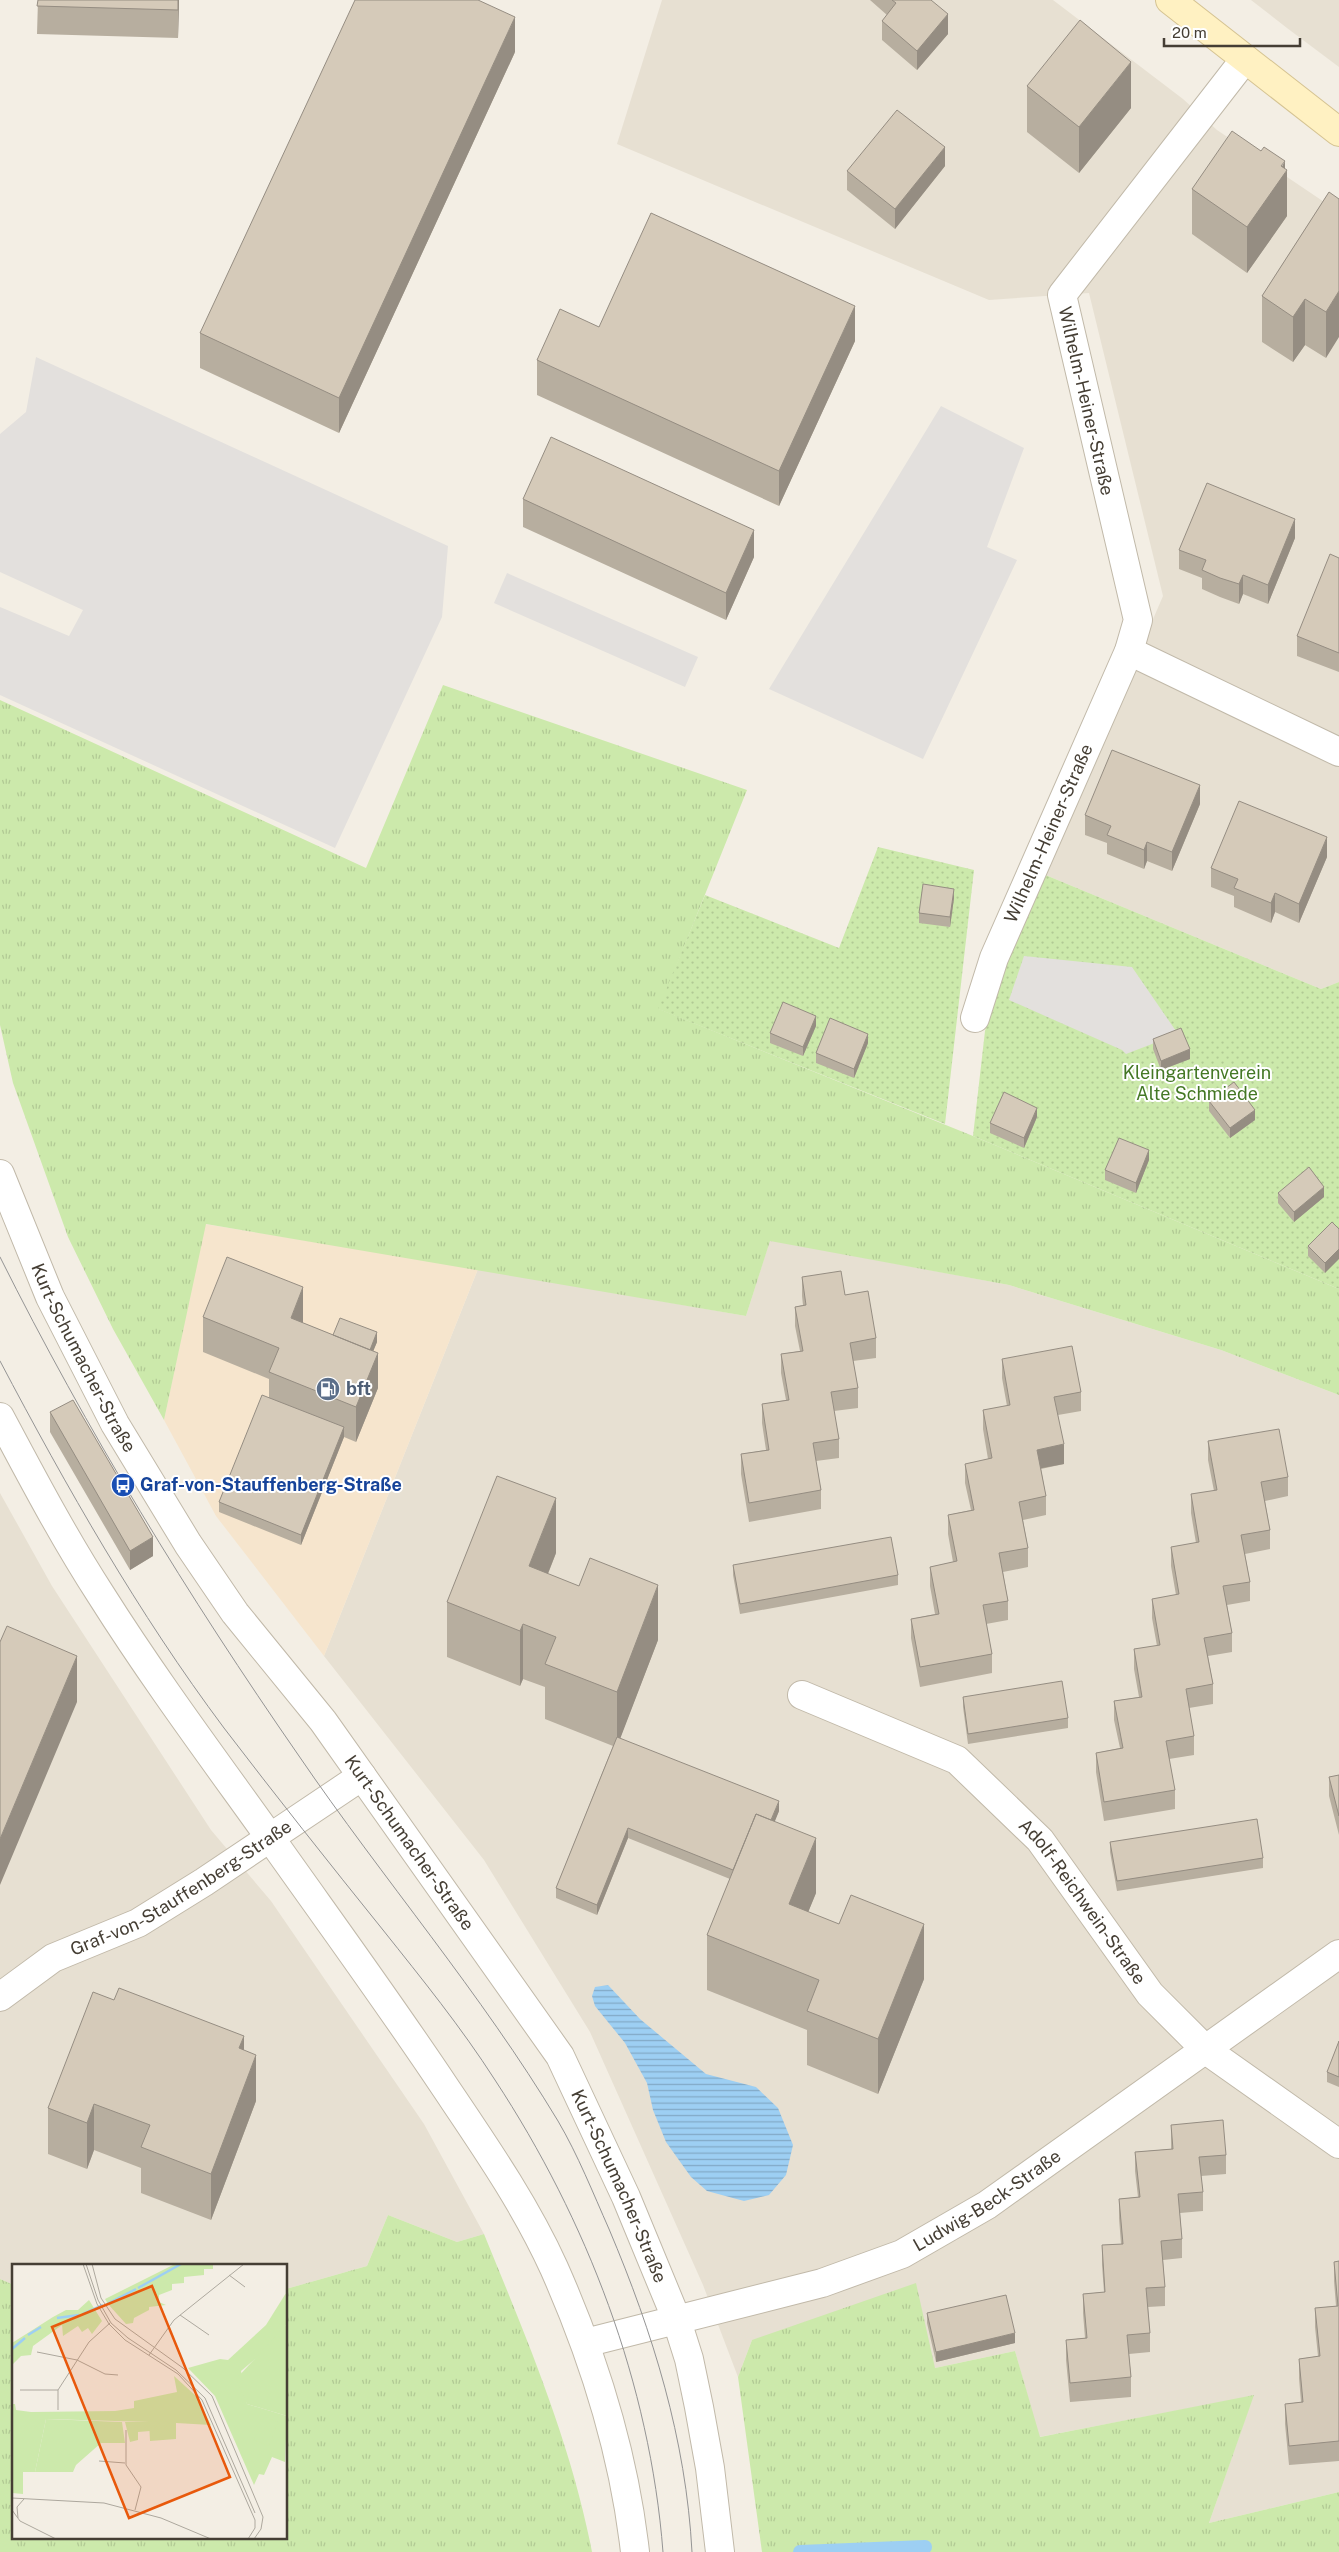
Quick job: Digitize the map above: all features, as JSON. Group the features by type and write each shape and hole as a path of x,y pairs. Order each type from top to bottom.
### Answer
{"main road":[{"path":"1170,0 1339,132"}],"street":[{"name":"Wilhelm-Heiner-Straße","path":"975,1018 994,958 1129,651 1138,620 1062,295 1245,59"},
{"path":"1129,651 1339,752"},
{"name":"Kurt-Schumacher-Straße","path":"0,1174 50,1297 115,1424 150,1484 235,1613 323,1721 560,2056 626,2197 676,2318 689,2359 710,2468 720,2552"},
{"path":"0,1417 100,1594 165,1690 386,1999 490,2154 553,2266 585,2342 622,2466 630,2507 635,2552"},
{"name":"Adolf-Reichwein-Straße","path":"802,1695 957,1760 1040,1840 1150,1994 1206,2050 1339,2144"},
{"name":"Graf-von-Stauffenberg-Straße","path":"0,1997 53,1958 138,1922 204,1882 362,1776"},
{"name":"Ludwig-Beck-Straße","path":"585,2342 822,2283 902,2254 987,2205 1339,1954"}],"shaded area":[{"path":"662,0 1053,0 1183,99 1217,130 1339,212 1339,982 1321,989 1043,874 1163,596 1089,293 989,300 617,144"},
{"path":"1251,0 1339,0 1339,67 1287,28"},
{"path":"36,357 448,546 442,617 335,848 0,695 0,607 69,636 83,610 0,572 0,434 26,412"},
{"path":"941,406 1024,448 987,547 1017,560 923,759 769,689"},
{"path":"507,573 698,657 685,687 494,603"},
{"path":"1024,956 1132,967 1178,1034 1126,1054 1122,1050 1009,1000"},
{"path":"205,1224 478,1269 324,1656 216,1516 164,1420"},
{"path":"770,1240 1009,1285 1221,1350 1339,1395 1339,2492 1209,2523 1253,2396 1039,2437 1015,2351 935,2368 752,2340 738,2377 703,2285 590,2032 484,1860 324,1656 478,1269 746,1316"},
{"path":"0,1493 52,1586 211,1830 271,1901 424,2124 484,2234 457,2242 388,2215 367,2266 288,2288 288,2264 12,2264 12,2284 0,2279"}],"green space":[{"path":"443,685 747,790 659,1009 973,1136 1339,1289 1339,1395 1221,1350 1009,1285 770,1241 746,1316 206,1224 164,1420 113,1329 68,1237 13,1083 0,1025 0,700 366,868"},
{"path":"878,847 974,870 945,1124 658,1009 705,895 839,948"},
{"name":"Kleingartenverein Alte Schmiede","path":"1043,874 1321,989 1339,982 1339,1289 973,1136 985,1031 1005,961"},
{"path":"388,2215 457,2242 484,2234 531,2351 560,2430 583,2511 592,2552 0,2552 0,2279 12,2284 12,2540 288,2540 288,2288 367,2266"},
{"path":"916,2283 935,2368 1015,2351 1040,2437 1254,2395 1209,2523 1339,2492 1339,2552 762,2552 738,2377 752,2340"}],"water":[{"path":"608,1985 640,2019 706,2074 756,2087 778,2108 793,2145 786,2175 769,2195 744,2201 707,2191 691,2177 666,2142 653,2110 647,2083 625,2043 595,2006 592,1996 595,1987"}],"building":[{"path":"38,0 178,0 178,10 37,6"},
{"path":"355,0 478,0 515,17 339,398 200,333"},
{"path":"892,0 931,0 948,14 917,51 882,21 896,3"},
{"path":"1080,20 1131,62 1079,127 1027,86"},
{"path":"897,110 945,147 895,209 847,171"},
{"path":"1232,131 1261,151 1264,147 1285,161 1281,166 1287,170 1247,227 1192,189"},
{"path":"1329,192 1339,199 1339,291 1326,312 1305,299 1293,317 1262,296"},
{"path":"651,213 855,306 779,471 537,360 560,309 599,327"},
{"path":"551,437 754,530 726,593 523,499"},
{"path":"1207,483 1295,519 1268,585 1243,575 1239,584 1220,578 1202,570 1206,560 1179,550"},
{"path":"1330,554 1339,558 1339,653 1297,636"},
{"path":"1112,750 1200,785 1172,852 1147,842 1144,850 1107,835 1111,826 1085,815"},
{"path":"1239,801 1327,837 1299,904 1275,893 1271,903 1234,888 1238,879 1211,868"},
{"path":"923,884 954,889 950,917 919,913"},
{"path":"783,1002 816,1016 803,1047 770,1033"},
{"path":"830,1018 868,1034 854,1069 816,1053"},
{"path":"1181,1028 1190,1049 1161,1061 1153,1039"},
{"path":"1234,1082 1255,1110 1230,1128 1209,1101"},
{"path":"1004,1092 1037,1108 1024,1138 990,1123"},
{"path":"1119,1138 1149,1150 1136,1183 1105,1170"},
{"path":"1309,1167 1324,1187 1294,1212 1278,1193"},
{"path":"1332,1222 1339,1229 1339,1249 1325,1263 1308,1246"},
{"path":"227,1257 303,1287 291,1318 378,1353 356,1407 269,1372 279,1348 203,1317"},
{"path":"841,1271 845,1295 868,1291 876,1338 850,1343 858,1388 831,1392 839,1439 813,1443 821,1490 749,1503 741,1454 769,1450 762,1404 789,1400 781,1354 803,1351 795,1307 806,1305 802,1277"},
{"path":"340,1318 377,1332 370,1350 333,1335"},
{"path":"1072,1346 1081,1392 1054,1397 1064,1444 1037,1450 1046,1496 1019,1502 1028,1548 999,1553 1008,1601 983,1605 992,1654 920,1667 911,1619 939,1614 930,1567 957,1561 948,1515 974,1510 965,1464 992,1458 983,1410 1010,1405 1002,1359"},
{"path":"262,1395 344,1427 301,1535 219,1502"},
{"path":"73,1400 153,1537 130,1551 50,1412"},
{"path":"1279,1429 1288,1477 1261,1482 1270,1530 1241,1535 1250,1582 1223,1586 1232,1633 1204,1638 1213,1684 1186,1689 1194,1736 1166,1741 1175,1790 1104,1802 1096,1753 1123,1748 1114,1701 1142,1697 1134,1649 1160,1645 1152,1599 1179,1594 1171,1547 1199,1542 1191,1494 1217,1490 1208,1441"},
{"path":"497,1476 556,1498 529,1566 579,1586 590,1558 658,1585 617,1692 545,1664 556,1637 523,1624 520,1631 447,1602"},
{"path":"891,1537 898,1575 740,1604 733,1565"},
{"path":"7,1626 77,1656 0,1839 0,1642"},
{"path":"1062,1681 1068,1718 968,1734 963,1697"},
{"path":"617,1737 779,1801 771,1820 756,1814 733,1870 628,1828 597,1905 556,1888"},
{"path":"1339,1775 1339,1816 1329,1777"},
{"path":"756,1814 816,1838 789,1904 839,1924 851,1895 924,1924 878,2039 807,2011 819,1980 707,1935"},
{"path":"1257,1819 1263,1858 1117,1881 1110,1842"},
{"path":"119,1988 244,2036 239,2048 256,2055 211,2174 141,2147 150,2125 94,2104 87,2123 48,2108 93,1992 114,2000"},
{"path":"1339,2041 1339,2077 1327,2072"},
{"path":"1223,2120 1226,2155 1199,2157 1203,2192 1178,2194 1182,2239 1161,2241 1165,2287 1146,2288 1150,2333 1127,2335 1131,2377 1070,2383 1066,2340 1087,2338 1083,2294 1105,2292 1102,2245 1123,2244 1119,2199 1140,2197 1135,2152 1173,2149 1171,2125"},
{"path":"1339,2261 1339,2441 1289,2446 1285,2404 1303,2402 1299,2359 1320,2356 1315,2308 1338,2306 1334,2262"},
{"path":"1006,2295 1015,2333 936,2352 927,2313"}],"waterway":[{"path":"800,2552 925,2547"}],"tram line":[{"path":"0,1257 68,1386 140,1512 218,1635 331,1802 497,2027 565,2134 609,2229 640,2307 653,2347 665,2387 683,2468 692,2552"},
{"path":"0,1361 51,1456 105,1549 192,1684 263,1779 455,2022 482,2060 528,2134 558,2189 585,2247 609,2306 628,2366 644,2427 656,2489 663,2552"}],"place":[{"name":"bft","path":"328,1389"},
{"name":"Graf-von-Stauffenberg-Straße","path":"123,1485"}]}
